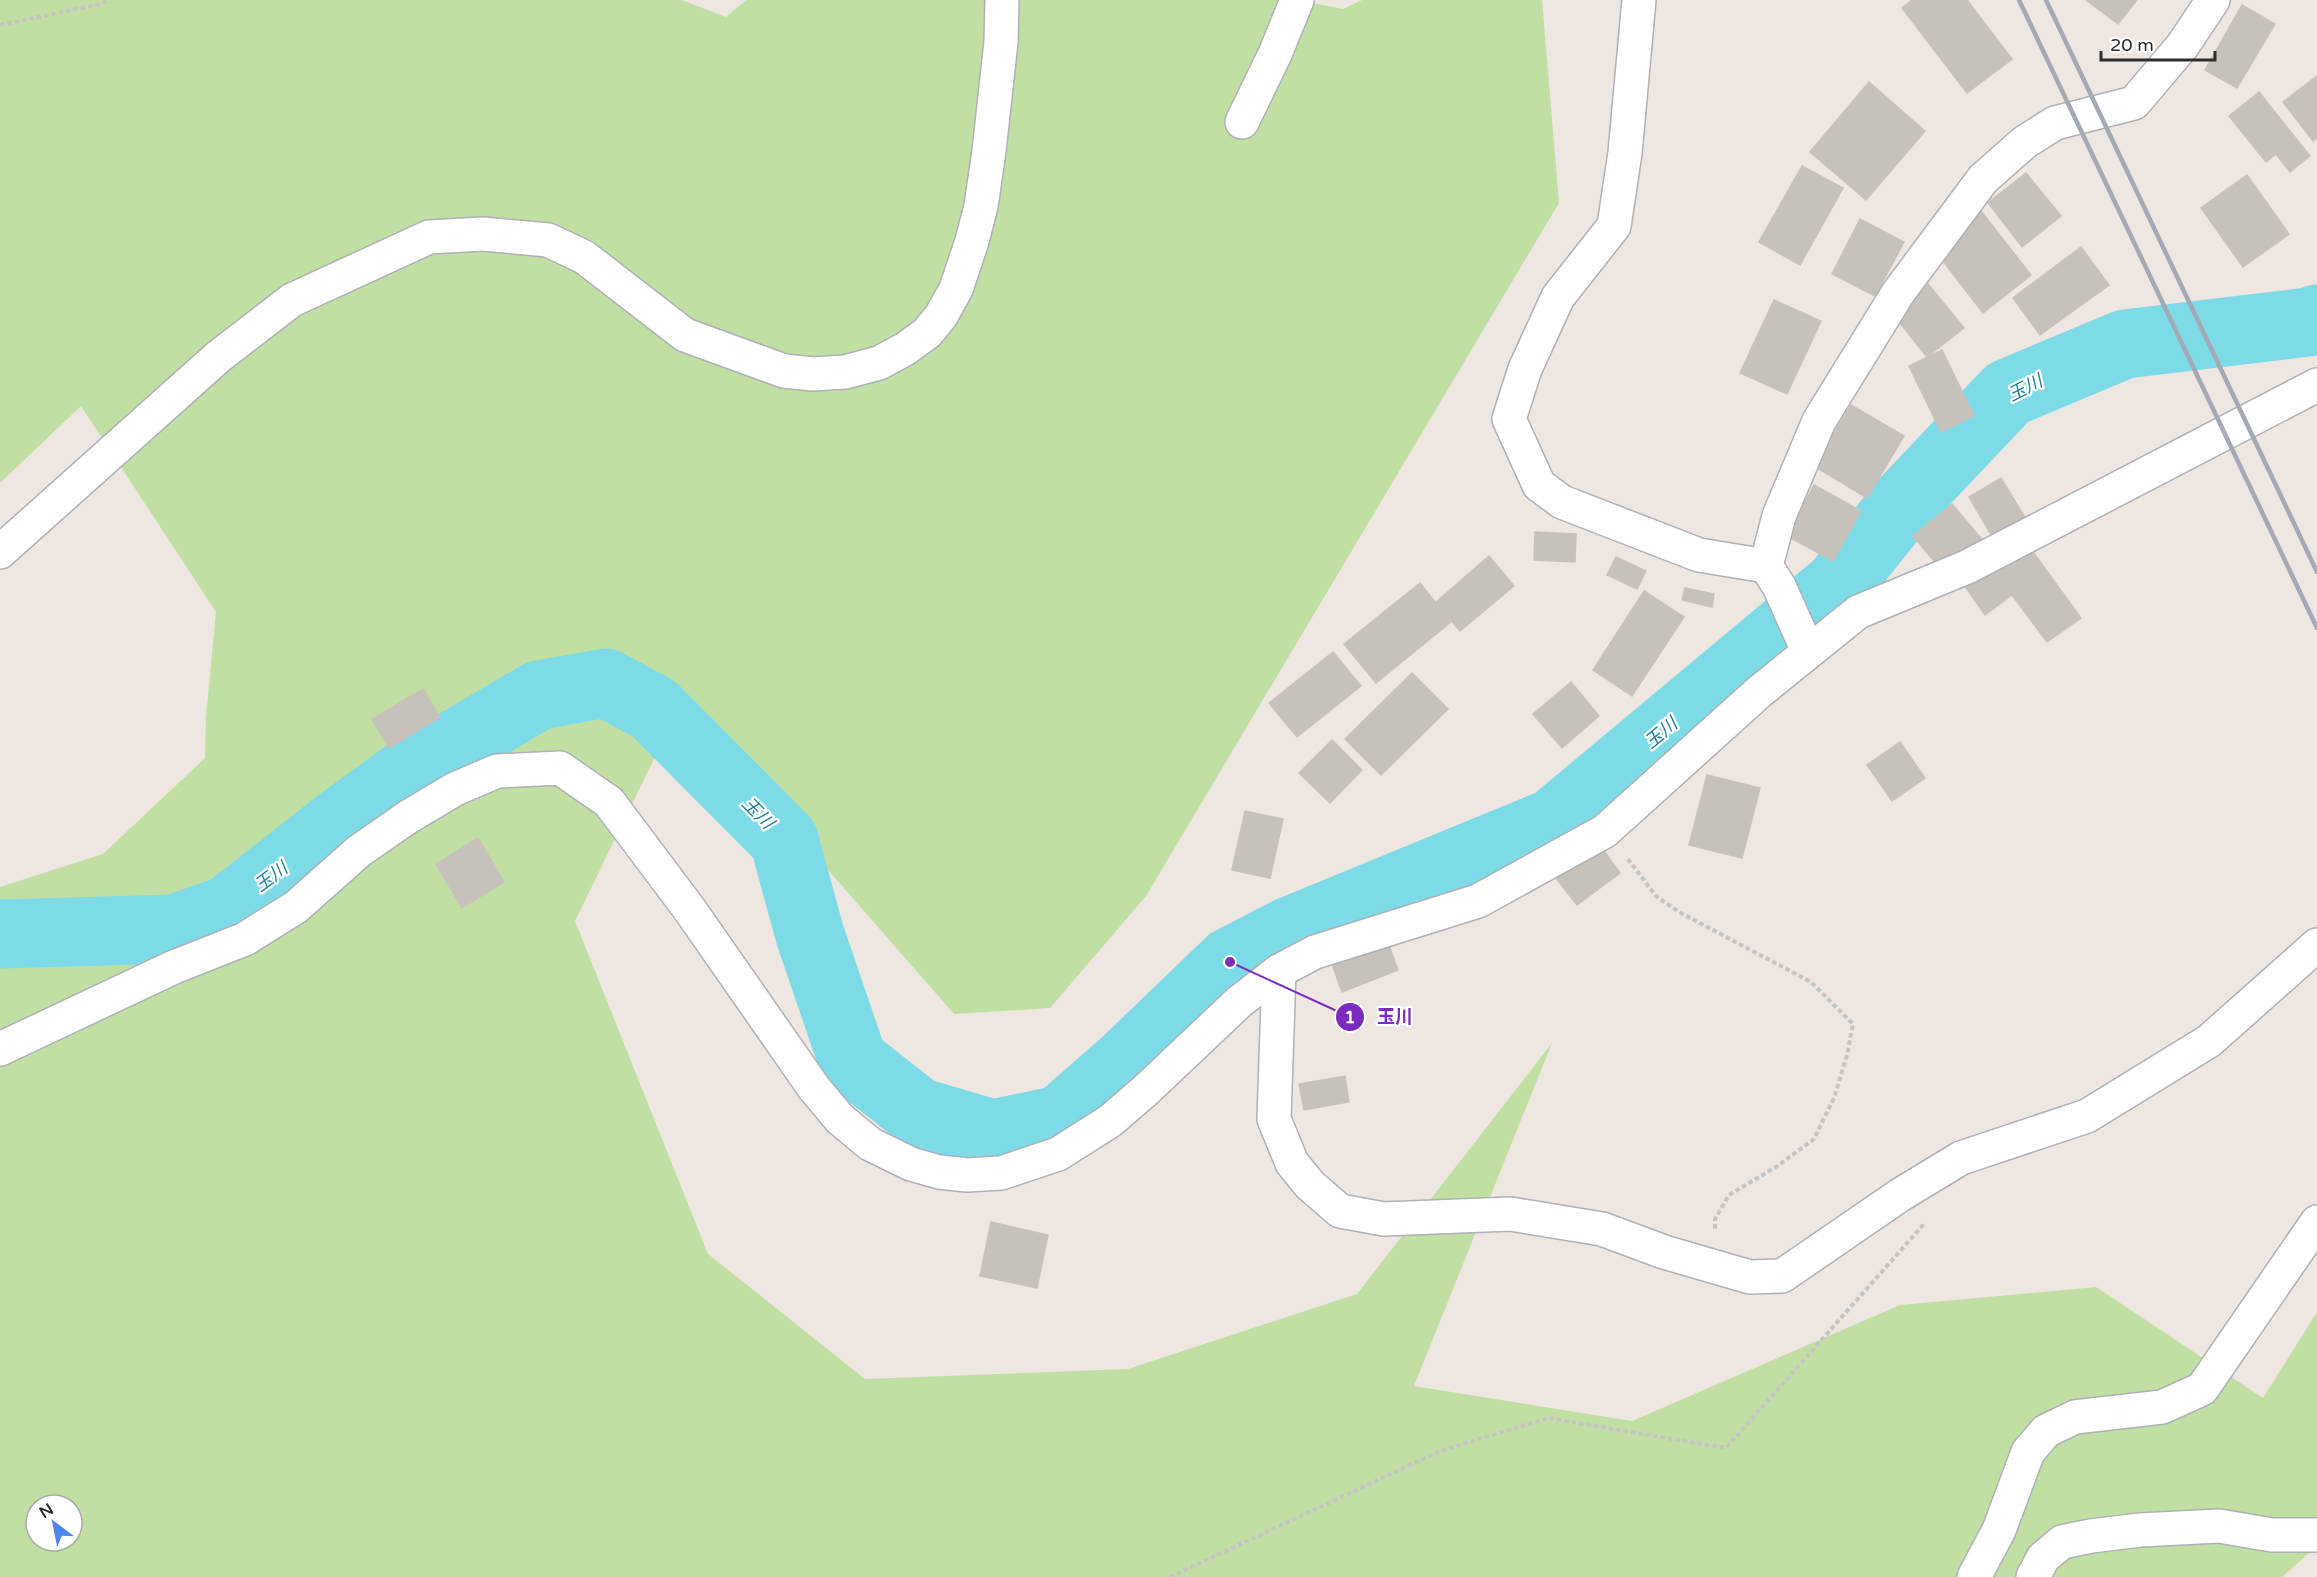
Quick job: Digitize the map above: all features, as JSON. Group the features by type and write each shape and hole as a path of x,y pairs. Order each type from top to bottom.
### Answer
{"street":[{"path":"0,552 218,357 292,300 429,237 483,234 548,240 584,257 685,335 784,371 813,375 845,372 879,363 905,349 927,333 941,316 956,289 972,241 981,206 990,140 1001,42 1002,0"},
{"path":"1242,122 1275,54 1297,0"},
{"path":"1639,0 1625,153 1614,226 1558,297 1525,369 1509,419 1539,485 1562,502 1699,555 1773,576"},
{"path":"1808,651 1773,576 1779,516 1819,421 1898,293 1983,180 2025,142 2055,123 2134,103 2183,45 2214,0"},
{"path":"0,1049 174,967 245,939 296,907 359,851 408,817 455,789 497,771 560,768 609,802 690,910 814,1088 840,1119 870,1144 911,1164 939,1172 967,1175 1001,1173 1058,1154 1110,1121 1239,1002 1280,971 1315,952 1478,901 1605,831 1759,692 1858,612 1967,567 2317,385"},
{"path":"1280,971 1274,1119 1292,1162 1310,1185 1341,1211 1384,1220 1510,1214 1602,1229 1664,1252 1750,1277 1782,1276 1961,1158 2087,1116 2209,1041 2317,945"},
{"path":"1974,1577 1999,1530 2028,1452 2046,1431 2075,1417 2162,1407 2202,1389 2317,1222"},
{"path":"2033,1577 2043,1558 2062,1542 2091,1536 2140,1530 2219,1526 2272,1535 2317,1535"}],"path":[{"path":"0,25 101,4 107,0"},
{"path":"1605,831 1656,896 1679,912 1811,982 1852,1024 1834,1098 1814,1139 1776,1167 1729,1195 1714,1219 1714,1266"},
{"path":"1170,1577 1440,1451 1548,1418 1726,1448 1924,1227 1936,1173"}],"green space":[{"path":"0,0 682,0 726,17 746,0 1297,0 1343,9 1362,0 1542,0 1559,203 1146,896 1050,1008 954,1014 759,791 674,718 575,921 708,1254 865,1379 1128,1369 1357,1294 1552,1043 1414,1386 1632,1421 1900,1305 2096,1287 2263,1398 2317,1312 2317,1546 2282,1577 0,1577 0,887 103,854 205,758 206,717 216,612 81,406 0,483"}],"building":[{"path":"1912,0 1967,0 2012,59 1967,93 1902,8"},
{"path":"2086,0 2137,0 2118,24"},
{"path":"2242,5 2275,24 2237,88 2205,70"},
{"path":"2317,76 2317,138 2313,141 2283,102"},
{"path":"1869,82 1925,131 1866,200 1810,152"},
{"path":"2259,92 2310,156 2290,172 2276,154 2266,162 2229,116"},
{"path":"1802,166 1843,188 1800,265 1759,242"},
{"path":"2026,173 2061,216 2022,247 1988,203"},
{"path":"2247,175 2289,234 2243,267 2201,208"},
{"path":"1981,211 2031,275 1983,313 1933,248"},
{"path":"1860,219 1904,242 1875,296 1832,274"},
{"path":"2081,247 2109,285 2040,335 2013,298"},
{"path":"1928,284 1964,328 1927,357 1892,313"},
{"path":"1774,300 1821,321 1787,394 1740,373"},
{"path":"1942,350 1974,416 1941,432 1909,366"},
{"path":"1851,405 1904,436 1867,498 1814,466"},
{"path":"2001,478 2032,529 1999,548 1969,497"},
{"path":"1814,485 1861,511 1833,561 1787,536"},
{"path":"1952,504 1984,542 1945,574 1913,536"},
{"path":"1535,532 1576,534 1575,562 1534,560"},
{"path":"2023,538 2081,618 2047,642 2012,595 1985,615 1962,582"},
{"path":"1489,556 1514,586 1460,631 1436,602"},
{"path":"1616,557 1646,571 1637,589 1607,575"},
{"path":"1420,583 1451,622 1376,683 1344,644"},
{"path":"1685,588 1714,594 1712,607 1682,600"},
{"path":"1644,591 1684,617 1632,696 1593,670"},
{"path":"1333,652 1361,686 1297,737 1269,703"},
{"path":"1412,673 1448,709 1381,775 1345,739"},
{"path":"1571,682 1599,716 1562,748 1533,714"},
{"path":"423,689 440,717 389,748 372,719"},
{"path":"1332,740 1362,770 1330,803 1299,773"},
{"path":"1900,742 1925,778 1892,801 1867,765"},
{"path":"1707,775 1760,788 1742,858 1689,845"},
{"path":"1245,811 1283,819 1270,878 1232,870"},
{"path":"478,838 504,882 462,908 436,864"},
{"path":"1599,844 1620,873 1577,905 1555,877"},
{"path":"1387,940 1398,970 1342,992 1331,961"},
{"path":"1345,1076 1349,1102 1304,1110 1299,1084"},
{"path":"991,1222 1048,1235 1037,1288 980,1276"}],"waterway":[{"name":"玉川","path":"0,934 174,929 228,910 336,825 413,769 539,695 606,683 654,709 784,840 810,935 853,1061 918,1112 993,1134 1060,1120 1125,1063 1230,962 1288,932 1553,823 1838,585 1901,506 2008,393 2125,344 2308,322 2317,319"}],"railway":[{"path":"2019,0 2317,628"},
{"path":"2046,0 2317,572"}],"place":[{"name":"玉川","path":"1230,962"}]}
